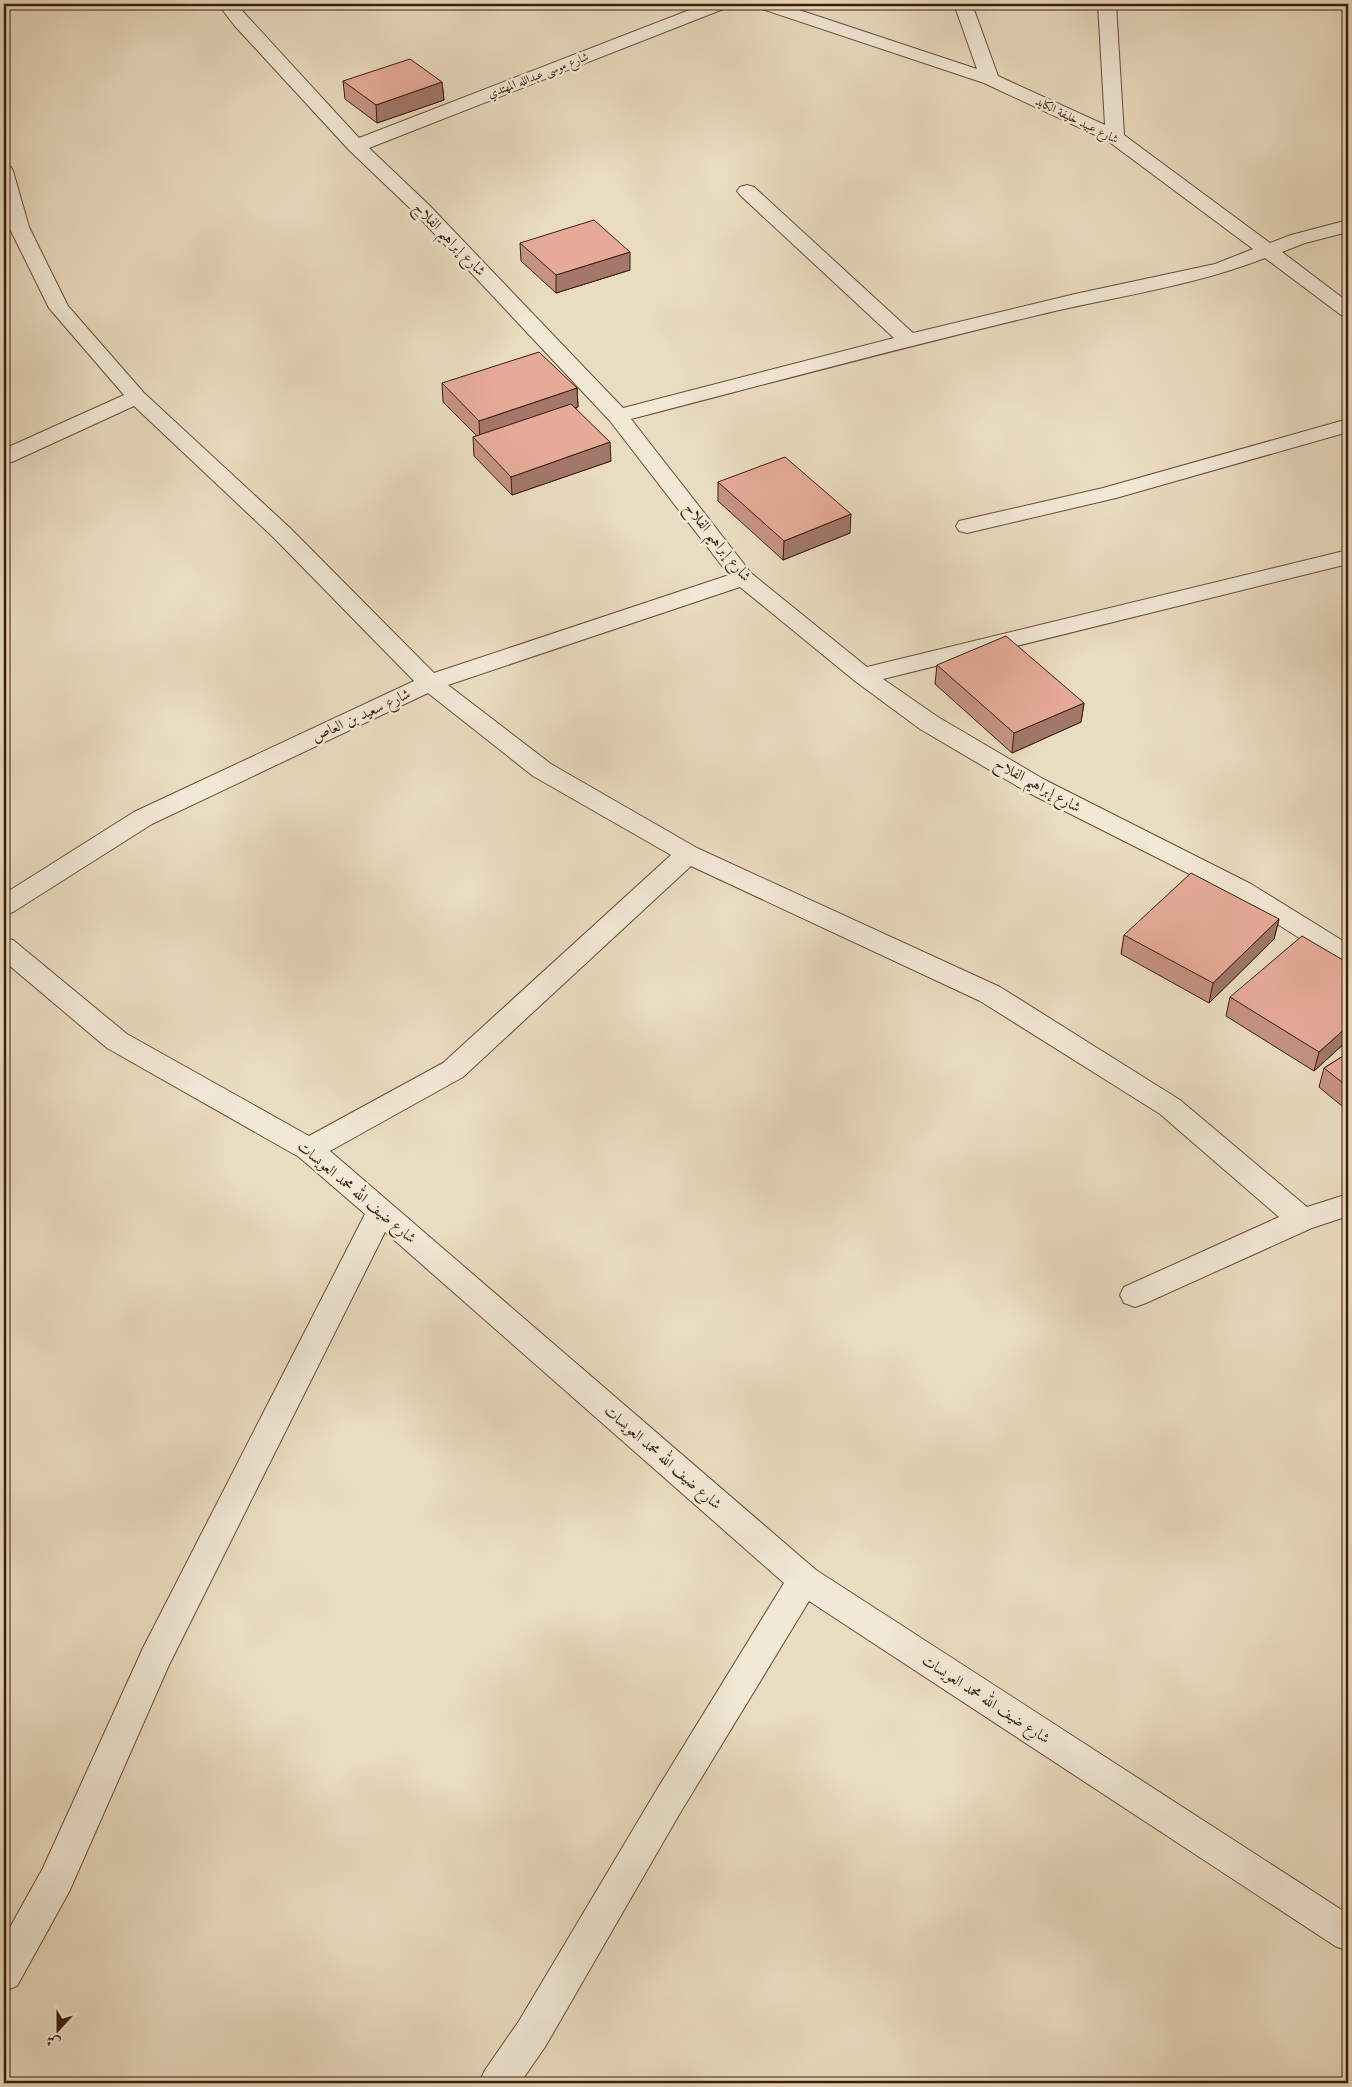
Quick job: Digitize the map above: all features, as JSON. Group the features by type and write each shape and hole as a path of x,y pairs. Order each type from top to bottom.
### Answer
{"street":[{"name":"شارع إبراهيم الفلاح","path":"227,4 240,21 356,146 422,208 618,416 743,578 863,676 929,723 1036,786 1242,890 1348,956"},
{"name":"شارع موسى عبدالله المهتدي","path":"356,146 720,4"},
{"name":"شارع عبيد خليفة الكايد","path":"765,4 990,79 1115,137 1348,311"},
{"path":"962,4 990,79"},
{"path":"1107,4 1115,137"},
{"path":"4,171 20,227 59,308 137,398 282,533 430,684 542,770 688,854 990,994 1170,1107 1302,1220"},
{"path":"747,191 909,340"},
{"path":"618,416 909,340 1075,300 1156,284 1222,268 1298,239 1348,226"},
{"path":"4,457 137,398"},
{"path":"967,526 1108,493 1348,425"},
{"path":"863,676 1348,557"},
{"name":"شارع سعيد بن العاص","path":"4,906 143,818 248,767 430,684 743,578"},
{"path":"309,1149 453,1070 688,854"},
{"name":"شارع ضيف الله محمد العويسات","path":"4,947 117,1041 309,1149 804,1580 1348,1934"},
{"path":"1135,1295 1302,1220 1348,1205"},
{"path":"4,1972 56,1880 155,1659 381,1211"},
{"path":"498,2083 532,2034 668,1802 804,1580"}],"building":[{"path":"410,59 442,82 376,105 343,81"},
{"path":"594,220 630,252 556,275 520,243"},
{"path":"539,352 577,388 479,421 442,383"},
{"path":"571,404 610,442 511,477 473,437"},
{"path":"785,457 851,514 784,541 718,482"},
{"path":"1006,636 1084,703 1014,733 937,665"},
{"path":"1191,873 1279,919 1213,983 1124,935"},
{"path":"1302,936 1348,963 1348,1026 1319,1052 1230,997"},
{"path":"1348,1053 1348,1087 1324,1068"}]}
